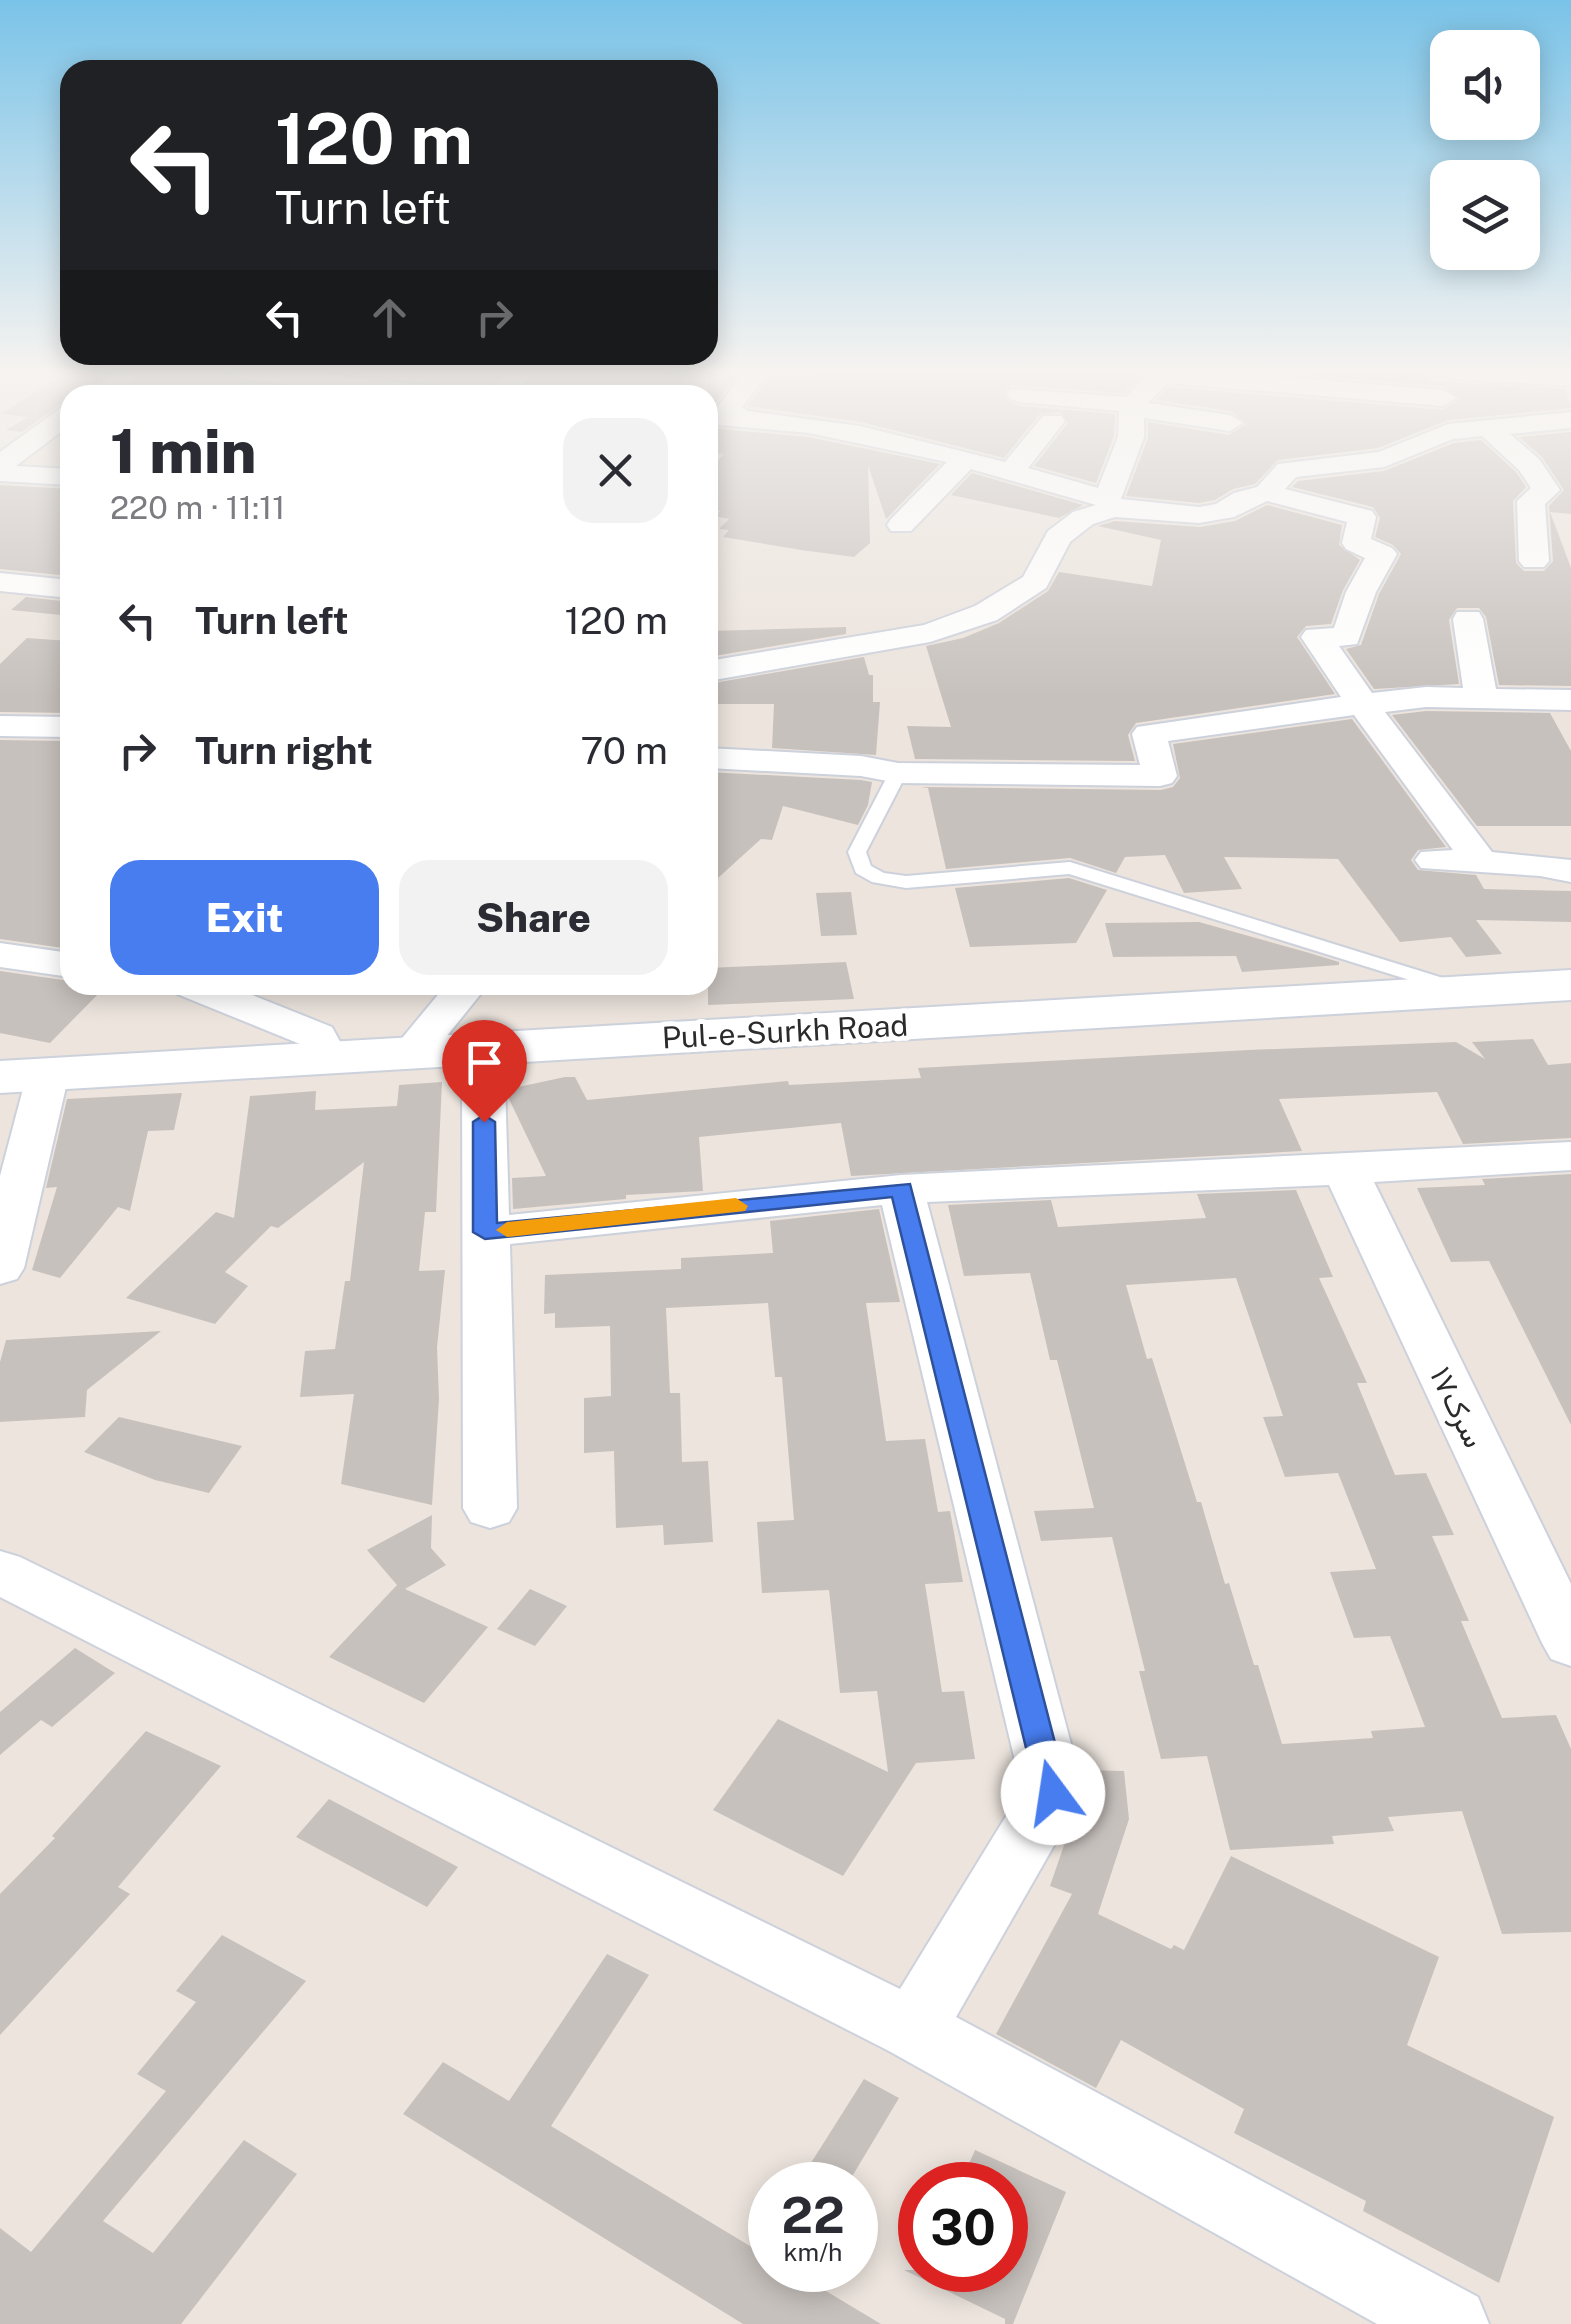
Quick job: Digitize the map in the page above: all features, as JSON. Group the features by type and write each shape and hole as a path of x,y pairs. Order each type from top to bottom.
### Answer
{"street":[{"path":"901,525 938,480"},
{"path":"1036,480 1110,505 1199,515 1224,511 1244,499 1267,493 1362,518 1356,543 1382,554 1361,592 1346,638 1317,638 1481,862"},
{"path":"718,669 930,633 986,613 1035,582 1058,536 1110,505 1118,480"},
{"path":"1267,493 1278,480"},
{"path":"1534,561 1531,501 1546,490 1540,480"},
{"path":"0,582 60,588"},
{"path":"1468,619 1481,697"},
{"path":"718,759 861,766 898,773 1160,776 1149,734 1426,697 1571,700"},
{"path":"0,726 60,727"},
{"path":"1434,860 1540,865 1571,871"},
{"path":"0,955 60,963"},
{"name":"Pul-e-Surkh Road","path":"24,1076 1571,985"},
{"path":"216,995 317,1036 328,1058"},
{"path":"410,1054 460,995"},
{"path":"483,1049 490,1508"},
{"path":"0,1268 24,1076"},
{"path":"485,1232 902,1189 1571,1156"},
{"name":"سرک۱۷","path":"1345,1170 1571,1643"},
{"path":"902,1189 1053,1793 913,2028"},
{"path":"0,1572 913,2028 1451,2324"}],"lane":[{"path":"898,773 856,852 863,869 879,878 906,882 1070,868 1464,991"}],"building":[{"path":"718,480 868,480 870,543 854,557 723,537 729,530 719,529 729,519 718,517"},
{"path":"873,480 924,480 886,519"},
{"path":"965,480 998,480 1083,505 1059,518 951,495"},
{"path":"1132,480 1258,480 1199,503 1126,496"},
{"path":"1303,480 1522,480 1526,487 1513,501 1516,563 1524,571 1544,571 1553,561 1549,506 1564,490 1558,480 1571,480 1571,514 1550,512 1571,568 1571,686 1499,685 1486,617 1479,608 1457,608 1449,620 1459,684 1374,689 1346,649 1361,645 1379,594 1401,554 1393,545 1375,537 1380,518 1373,507 1292,487"},
{"path":"0,485 60,488 60,575 0,569"},
{"path":"1267,505 1342,525 1339,545 1360,560 1343,590 1331,624 1306,626 1297,637 1335,694 1136,723 1128,735 1135,761 915,759 907,726 951,727 926,646 963,638 999,623 1048,591 1059,572 1152,586 1161,540 1098,526 1115,521 1200,527 1235,521"},
{"path":"26,597 60,601 60,615 11,610"},
{"path":"846,627 846,634 718,655 718,631"},
{"path":"27,638 60,640 60,713 0,712 0,664"},
{"path":"864,657 869,675 873,675 873,702 880,702 876,755 772,748 774,704 718,704 718,682"},
{"path":"1426,711 1550,713 1571,751 1571,826 1477,826 1392,715"},
{"path":"1352,719 1446,847 1418,850 1411,860 1418,870 1476,875 1484,889 1571,891 1571,922 1476,920 1502,954 1466,957 1451,937 1400,942 1338,859 1224,857 1242,889 1184,893 1165,855 1125,857 1116,873 1070,858 946,869 928,788 921,787 1161,790 1173,787 1180,778 1173,744"},
{"path":"0,740 60,741 60,948 0,939"},
{"path":"718,773 872,782 868,805 858,825 783,806 772,840 761,839 718,878"},
{"path":"1069,878 1107,890 1076,943 970,947 955,888"},
{"path":"851,892 857,935 821,936 816,893"},
{"path":"1199,922 1339,965 1242,972 1236,956 1113,957 1105,923"},
{"path":"846,962 854,999 708,1005 708,995 718,995 718,968"},
{"path":"0,971 60,980 60,995 97,995 50,1043 0,1033"},
{"path":"1533,1039 1548,1065 1571,1063 1571,1138 1463,1144 1437,1092 1279,1099 1302,1151 851,1176 841,1123 699,1137 703,1191 626,1195 626,1199 513,1209 512,1178 546,1176 509,1099 509,1089 565,1077 575,1077 587,1100 788,1081 789,1085 921,1078 918,1068 1248,1050 1456,1042 1485,1059 1472,1042"},
{"path":"442,1082 436,1212 425,1212 419,1271 445,1270 437,1347 439,1399 432,1505 341,1484 354,1394 300,1397 305,1351 335,1349 345,1281 350,1281 364,1162 278,1228 271,1226 225,1272 248,1286 215,1324 126,1298 216,1212 234,1218 250,1096 316,1091 315,1110 397,1106 399,1085"},
{"path":"182,1093 174,1130 148,1131 130,1211 118,1207 60,1278 32,1270 57,1187 46,1188 67,1099"},
{"path":"1571,1174 1571,1425 1489,1261 1451,1262 1417,1188 1485,1185 1482,1179"},
{"path":"1296,1190 1333,1277 1319,1278 1367,1383 1357,1383 1395,1475 1426,1473 1454,1535 1432,1536 1469,1621 1461,1621 1502,1718 1556,1715 1571,1749 1571,1932 1502,1934 1462,1811 1388,1817 1394,1831 1332,1836 1334,1844 1230,1850 1207,1756 1161,1759 1139,1671 1145,1671 1112,1537 1041,1541 1034,1511 1094,1508 1057,1360 1050,1360 1030,1273 964,1276 948,1205 1051,1200 1058,1227 1206,1218 1197,1194","holes":["1236,1278 1283,1416 1263,1417 1285,1477 1338,1473 1376,1569 1330,1572 1354,1638 1390,1636 1425,1727 1371,1731 1373,1738 1282,1744 1229,1583 1225,1584 1201,1502 1197,1502 1152,1358 1147,1359 1126,1285"]},
{"path":"879,1209 900,1302 866,1303 886,1441 925,1439 938,1512 950,1511 963,1582 925,1584 942,1692 964,1691 975,1759 916,1763 843,1876 713,1810 778,1719 888,1772 877,1691 840,1693 829,1590 762,1593 757,1522 794,1520 782,1377 775,1377 768,1303 666,1308 670,1393 680,1393 682,1462 708,1461 713,1542 664,1545 663,1525 616,1528 614,1451 584,1453 584,1398 611,1396 610,1326 555,1328 555,1313 544,1314 545,1275 681,1269 681,1258 773,1253 770,1221"},
{"path":"161,1331 87,1390 85,1417 0,1422 0,1362 6,1340"},
{"path":"119,1417 242,1446 209,1493 155,1480 84,1452"},
{"path":"432,1515 431,1548 446,1565 405,1589 488,1627 424,1703 329,1657 397,1585 367,1550"},
{"path":"530,1589 567,1606 535,1646 497,1629"},
{"path":"75,1648 115,1673 52,1727 41,1720 0,1755 0,1712"},
{"path":"146,1731 221,1766 118,1887 130,1894 0,2035 0,1894 55,1838 52,1836"},
{"path":"1082,1770 1124,1771 1129,1819 1098,1914 1171,1949 1174,1945 1184,1950 1231,1856 1439,1957 1407,2045 1554,2117 1499,2283 1363,2211 1366,2201 1234,2133 1244,2109 1121,2040 1096,2088 996,2034 1072,1894 1050,1886 1073,1819 1087,1795"},
{"path":"329,1799 458,1867 427,1907 296,1837"},
{"path":"222,1935 306,1981 103,2221 153,2253 244,2140 297,2174 181,2324 0,2324 0,2228 31,2252 166,2091 137,2074 196,2002 176,1991"},
{"path":"607,1954 649,1975 551,2126 748,2245 748,2292 828,2292 881,2324 743,2324 403,2114 443,2062 509,2101"},
{"path":"864,2079 899,2098 861,2162 812,2162"},
{"path":"975,2150 1001,2162 970,2162"},
{"path":"1028,2174 1066,2192 1028,2287"},
{"path":"949,2292 1026,2292 1013,2324 1005,2324 1005,2319"}],"slow traffic":[{"path":"507,1230 736,1206"}],"route":[{"path":"484,1122 485,1232 902,1189 1053,1793"}]}
